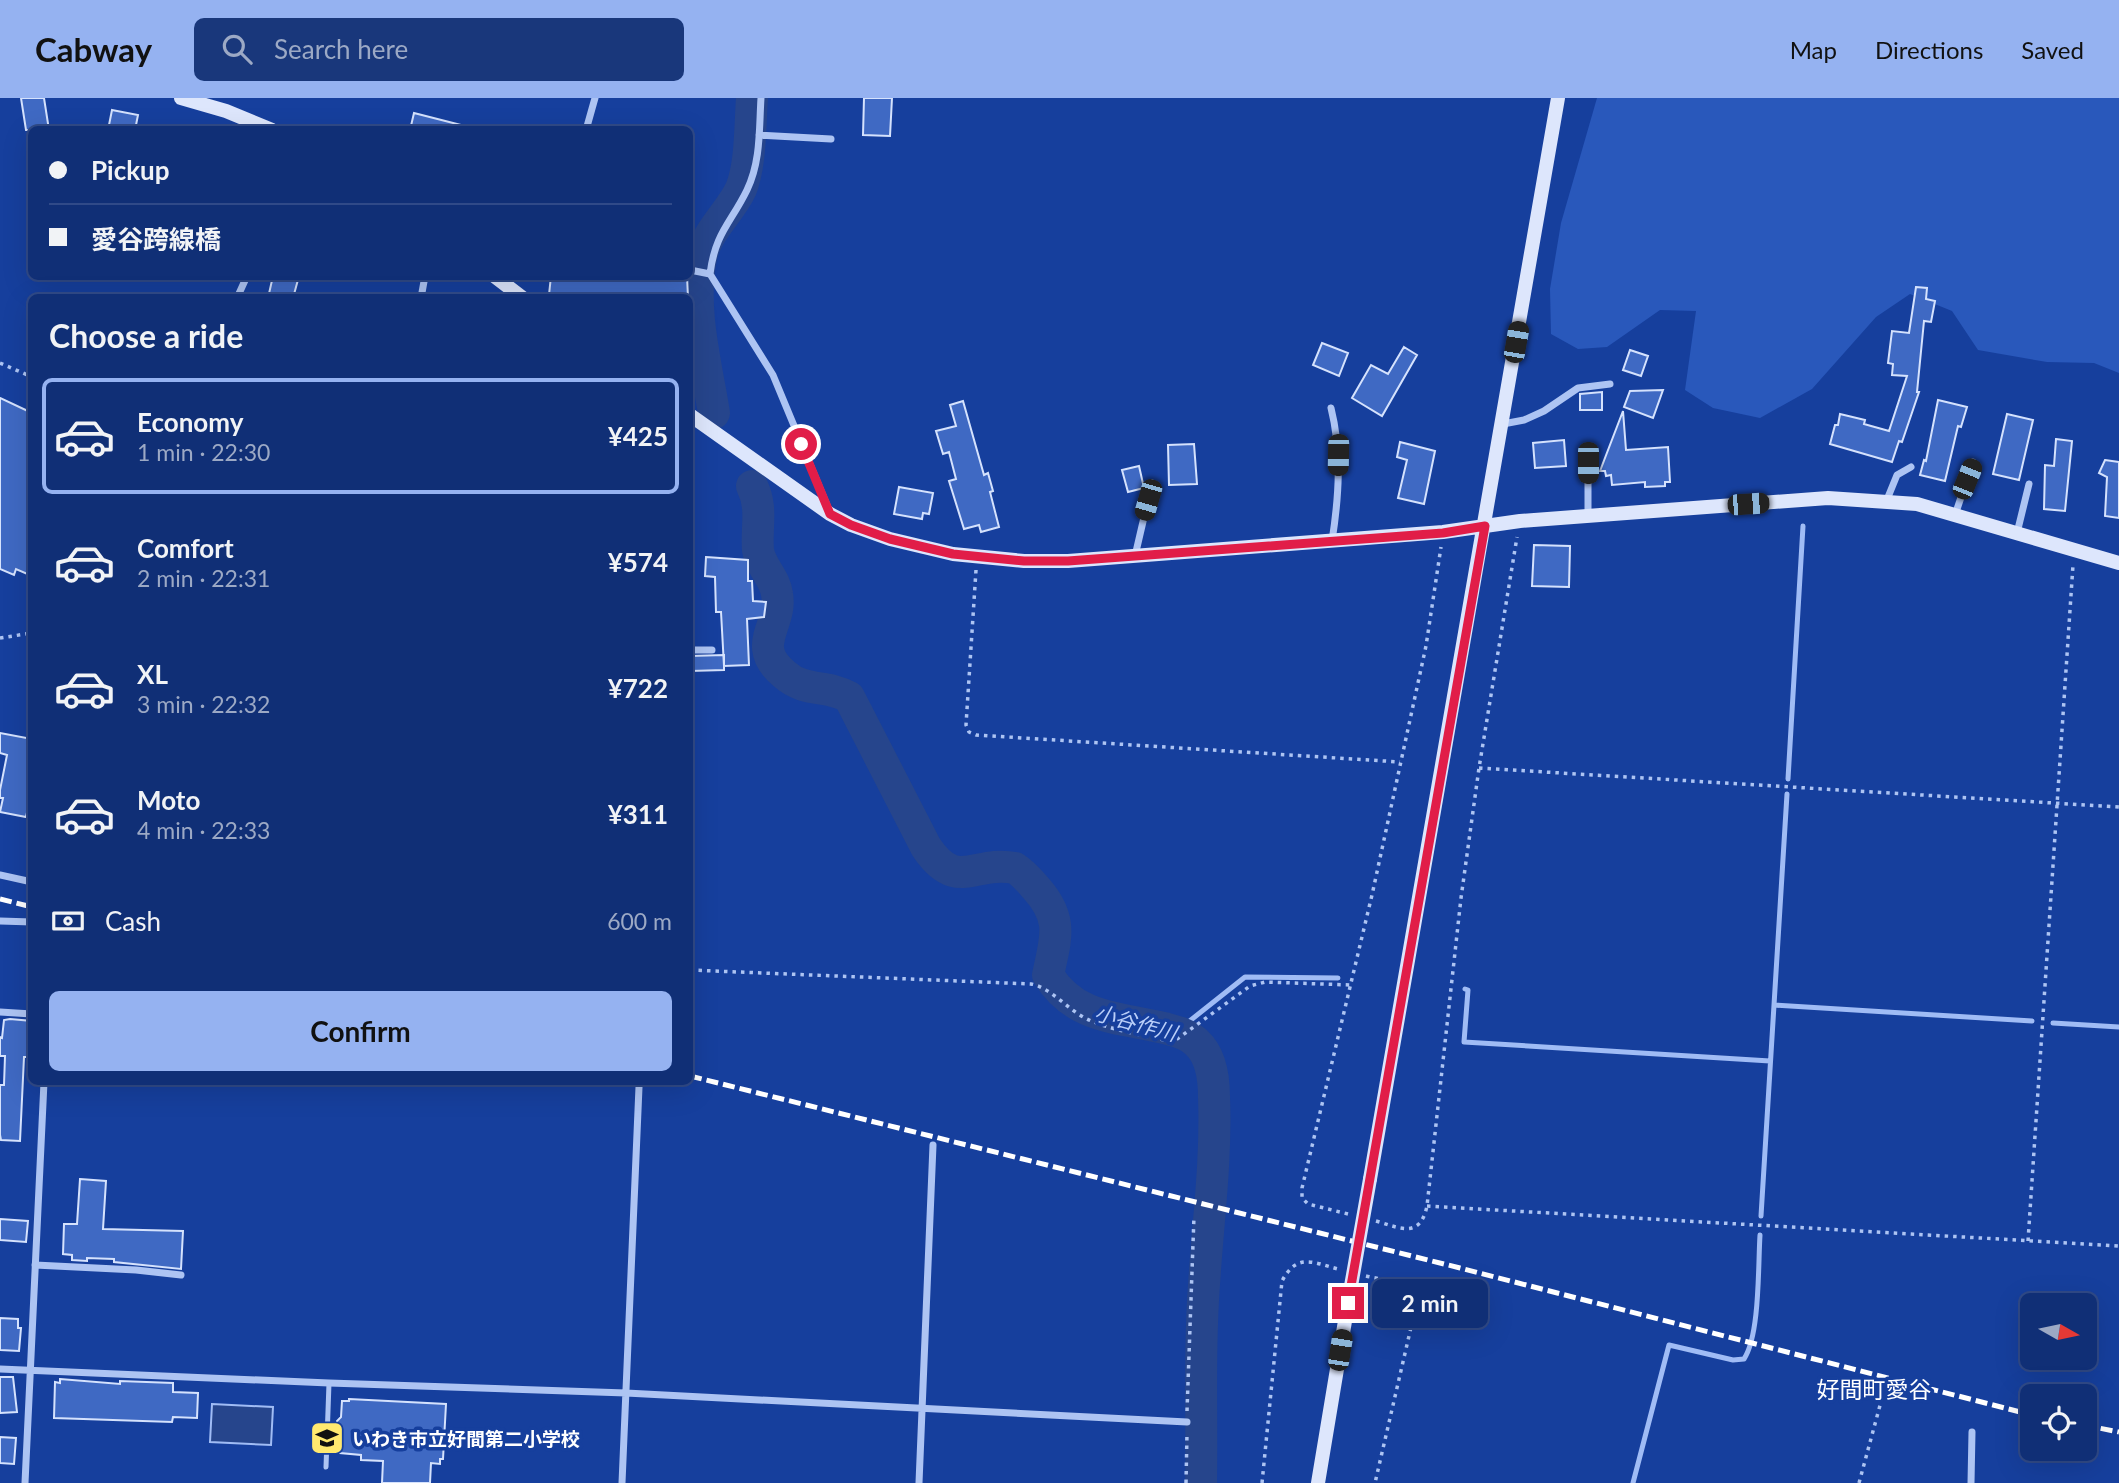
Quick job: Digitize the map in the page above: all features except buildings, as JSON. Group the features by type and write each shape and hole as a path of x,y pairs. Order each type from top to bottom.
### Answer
{"street":[{"path":"181,98 226,111 262,126"},
{"path":"587,126 595,98"},
{"path":"706,273 721,230 748,189 757,164 761,98"},
{"path":"1318,1483 1558,98"},
{"path":"759,135 831,139"},
{"path":"693,270 706,273 772,375 830,514"},
{"path":"499,280 518,294"},
{"path":"1503,424 1524,420 1544,411 1578,388 1610,384"},
{"path":"1331,408 1337,432 1338,455 1337,506 1332,541"},
{"path":"693,417 830,514 851,525 915,546 1024,561 1135,556 1443,533 1588,516 1828,498 1917,504 2119,563"},
{"path":"1588,463 1588,516"},
{"path":"1955,515 1973,463"},
{"path":"1886,502 1897,475 1911,467"},
{"path":"1135,556 1153,483"},
{"path":"2017,533 2029,484"},
{"path":"693,650 712,650"},
{"path":"0,875 28,881"},
{"path":"0,921 28,922"},
{"path":"0,1012 28,1014"},
{"path":"25,1483 44,1085"},
{"path":"622,1483 639,1087"},
{"path":"919,1483 933,1144"},
{"path":"35,1265 181,1275"},
{"path":"0,1369 626,1393 1187,1422"},
{"path":"1971,1483 1972,1432"}],"lane":[{"path":"326,1467 329,1383"}],"path":[{"path":"0,363 28,375"},
{"path":"2028,1241 2074,549"},
{"path":"977,556 966,725 969,732 976,736 1400,762"},
{"path":"0,638 28,634"},
{"path":"1479,768 2119,807"},
{"path":"693,970 1031,984 1042,986 1065,1006 1089,1020 1173,1042 1250,986 1265,982 1350,985"},
{"path":"1427,1206 2119,1246"},
{"path":"1186,1483 1194,1216"},
{"path":"1860,1483 1881,1398"}],"shaded area":[{"path":"1597,98 2119,98 2119,373 2094,363 2047,362 1978,350 1952,311 1910,294 1876,317 1812,389 1760,418 1713,408 1685,390 1696,311 1660,310 1607,347 1578,349 1551,334 1550,289 1561,223"},
{"path":"212,1404 273,1407 271,1445 210,1442"}],"waterway":[{"name":"小谷作川","path":"714,413 701,335 698,277 708,239 741,189 748,156 752,98"},
{"name":"小谷作川","path":"752,486 758,510 759,556 777,594 778,605 768,644 774,664 800,684 849,697 926,847 937,861 947,869 957,872 1015,868 1033,884 1044,898 1054,919 1055,939 1048,975 1071,1000 1099,1014 1186,1035 1206,1054 1213,1083 1214,1125 1202,1324 1201,1483"},
{"path":"1788,779 1803,526"},
{"path":"1761,1216 1787,794"},
{"path":"1177,1031 1245,977 1338,978"},
{"path":"1465,989 1468,990 1464,1042 1770,1061"},
{"path":"1774,1005 2032,1021"},
{"path":"2053,1023 2119,1027"},
{"path":"1633,1483 1669,1345 1733,1360 1744,1359 1756,1317 1760,1235"}],"railway":[{"path":"0,899 28,906"},
{"path":"693,1077 1460,1268 2020,1412"},
{"path":"2097,1428 2119,1432"}],"place":[{"name":"いわき市立好間第二小学校","path":"327,1438"}],"district":[{"name":"好間町愛谷","path":"1874,1389"}],"route":[{"path":"801,444 830,514 890,539 953,554 1024,561 1068,561 1443,533 1485,526 1348,1303"}]}
